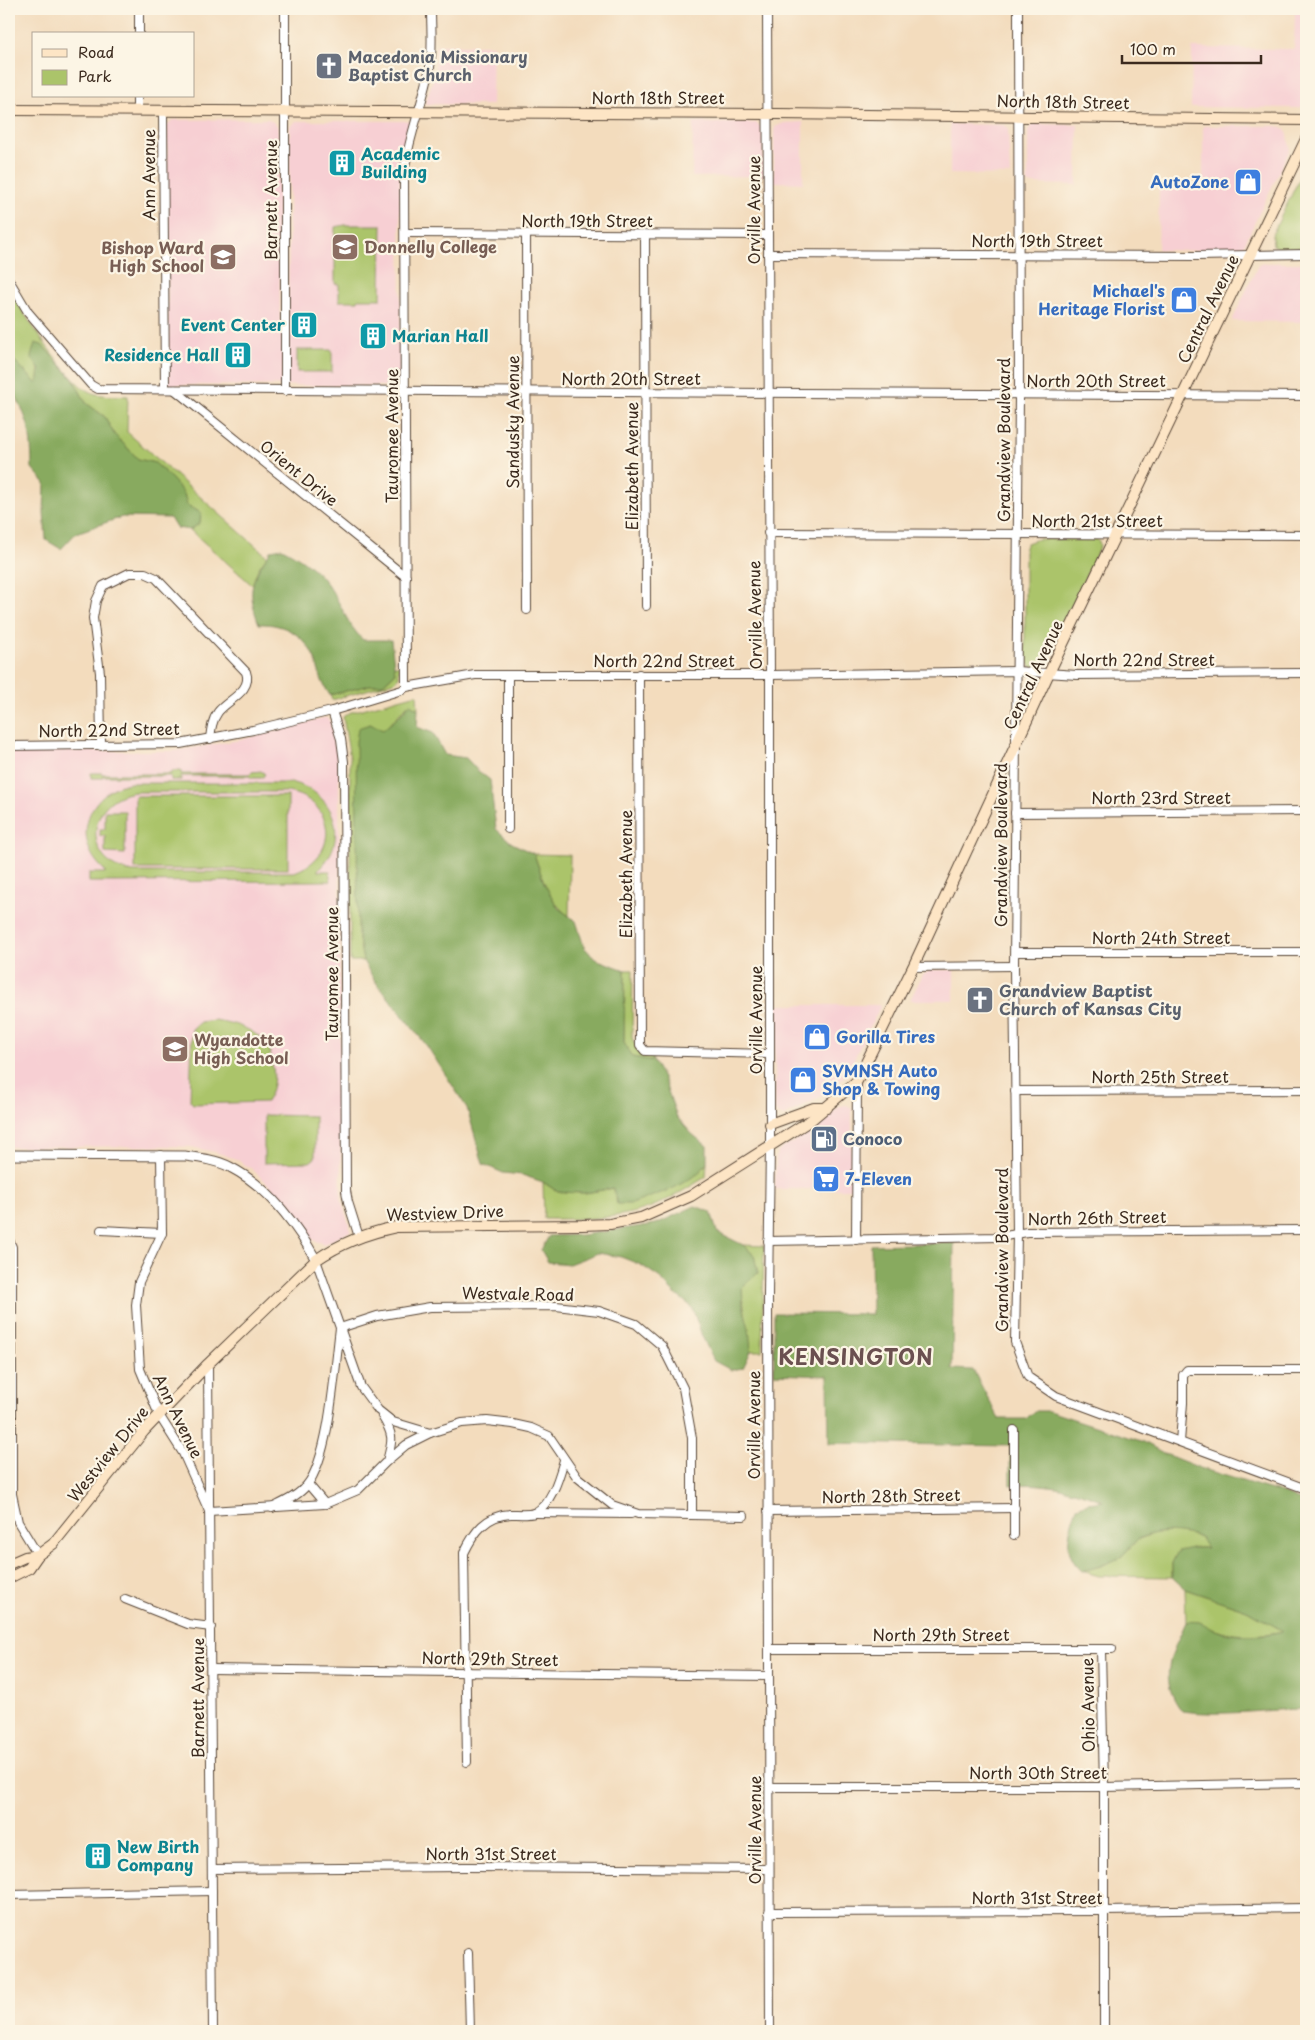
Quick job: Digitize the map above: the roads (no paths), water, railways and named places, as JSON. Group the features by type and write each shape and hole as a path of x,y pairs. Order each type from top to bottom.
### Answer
{"main road":[{"name":"North 18th Street","path":"9,110 284,110 1306,120"},
{"name":"Central Avenue","path":"856,1081 913,967 1049,673 1306,139"},
{"name":"Westview Drive","path":"9,1578 30,1568 38,1555 53,1544 70,1526 96,1489 159,1415 208,1364 316,1260 336,1247 359,1237 396,1228 610,1224 641,1218 691,1196 770,1146 827,1108 856,1081"},
{"path":"770,1124 814,1108 827,1108"},
{"name":"Westview Drive","path":"9,1564 25,1557 38,1555"}],"street":[{"path":"139,9 139,32"},
{"name":"Barnett Avenue","path":"285,9 285,391"},
{"name":"Tauromee Avenue","path":"406,687 405,161 420,112 430,65 431,9"},
{"name":"Orville Avenue","path":"767,9 767,393 770,675 770,1146 768,1241 770,2031"},
{"name":"Grandview Boulevard","path":"1018,9 1019,395 1014,966 1017,1233 1015,1342 1028,1378 1056,1396 1306,1489"},
{"name":"Ann Avenue","path":"137,98 137,110"},
{"name":"Ann Avenue","path":"163,111 165,389"},
{"name":"North 19th Street","path":"405,233 768,235"},
{"name":"Sandusky Avenue","path":"526,234 527,610"},
{"name":"Elizabeth Avenue","path":"645,235 646,606"},
{"name":"North 19th Street","path":"768,254 1250,256 1306,254"},
{"name":"North 20th Street","path":"9,280 28,312 92,385 98,389 1306,396"},
{"name":"Orient Drive","path":"175,390 406,577"},
{"name":"North 21st Street","path":"768,533 1306,535"},
{"path":"101,746 100,673 93,618 96,601 103,586 129,573 145,573 156,578 246,672 248,677 247,683 218,712 211,729 210,739"},
{"name":"North 22nd Street","path":"9,746 152,746 180,744 332,711 402,690 406,687 475,675 770,675 1016,671 1077,675 1306,674"},
{"name":"Elizabeth Avenue","path":"639,674 640,1045 645,1051 770,1054"},
{"path":"508,675 508,829"},
{"name":"Tauromee Avenue","path":"332,711 337,722 344,762 346,1191 359,1237"},
{"name":"North 23rd Street","path":"1015,812 1306,811"},
{"name":"North 24th Street","path":"1015,952 1306,952"},
{"path":"913,967 1014,966"},
{"name":"Central Avenue","path":"856,1081 856,1240"},
{"name":"North 25th Street","path":"1015,1091 1306,1090"},
{"path":"9,1154 161,1155 204,1158 228,1166 249,1178 291,1221 316,1260 361,1388 390,1430 392,1442 387,1461"},
{"name":"Ann Avenue","path":"161,1155 162,1234 139,1282 136,1305 140,1369 159,1415 183,1453 209,1511"},
{"path":"101,1230 162,1234"},
{"name":"North 26th Street","path":"768,1241 1000,1237 1017,1233 1306,1230"},
{"path":"9,1240 12,1247 12,1494 18,1522 38,1555"},
{"name":"Westvale Road","path":"340,1328 377,1316 430,1307 556,1306 599,1311 636,1324 662,1346 683,1388 692,1438 692,1515"},
{"path":"272,1508 295,1496 308,1484 319,1462 328,1423 340,1328"},
{"name":"Barnett Avenue","path":"208,1364 212,1669 213,2031"},
{"path":"1180,1442 1183,1375 1187,1370 1306,1370"},
{"path":"378,1410 393,1422 430,1432"},
{"path":"209,1511 325,1504 358,1490 406,1445 430,1432 462,1423 487,1421 531,1428 549,1436 564,1460 578,1477 600,1497 612,1505 638,1514"},
{"path":"1014,1430 1014,1535"},
{"path":"534,1513 554,1490 564,1460"},
{"path":"308,1484 325,1504"},
{"name":"North 28th Street","path":"768,1511 1015,1508"},
{"path":"467,1762 464,1553 480,1526 504,1514 744,1516"},
{"path":"125,1599 188,1624 211,1627"},
{"name":"North 29th Street","path":"769,1649 1112,1649"},
{"name":"Ohio Avenue","path":"1101,1649 1104,1787 1104,2031"},
{"name":"North 29th Street","path":"212,1669 769,1676"},
{"name":"North 30th Street","path":"770,1787 1104,1787 1306,1783"},
{"name":"North 31st Street","path":"213,1869 466,1867 769,1869"},
{"path":"9,1895 212,1891"},
{"name":"North 31st Street","path":"769,1912 1306,1908"},
{"path":"468,1954 470,2031"}],"place":[{"name":"Macedonia Missionary Baptist Church","path":"329,66"},
{"name":"Academic Building","path":"342,163"},
{"name":"AutoZone","path":"1248,182"},
{"name":"Donnelly College","path":"345,247"},
{"name":"Bishop Ward High School","path":"223,257"},
{"name":"Michael's Heritage Florist","path":"1184,300"},
{"name":"Event Center","path":"304,325"},
{"name":"Marian Hall","path":"373,336"},
{"name":"Residence Hall","path":"238,355"},
{"name":"Grandview Baptist Church of Kansas City","path":"980,1000"},
{"name":"Gorilla Tires","path":"817,1037"},
{"name":"Wyandotte High School","path":"175,1049"},
{"name":"SVMNSH Auto Shop & Towing","path":"803,1080"},
{"name":"Conoco","path":"824,1139"},
{"name":"7-Eleven","path":"826,1179"},
{"name":"New Birth Company","path":"98,1856"}],"district":[{"name":"KENSINGTON","path":"856,1358"}]}
